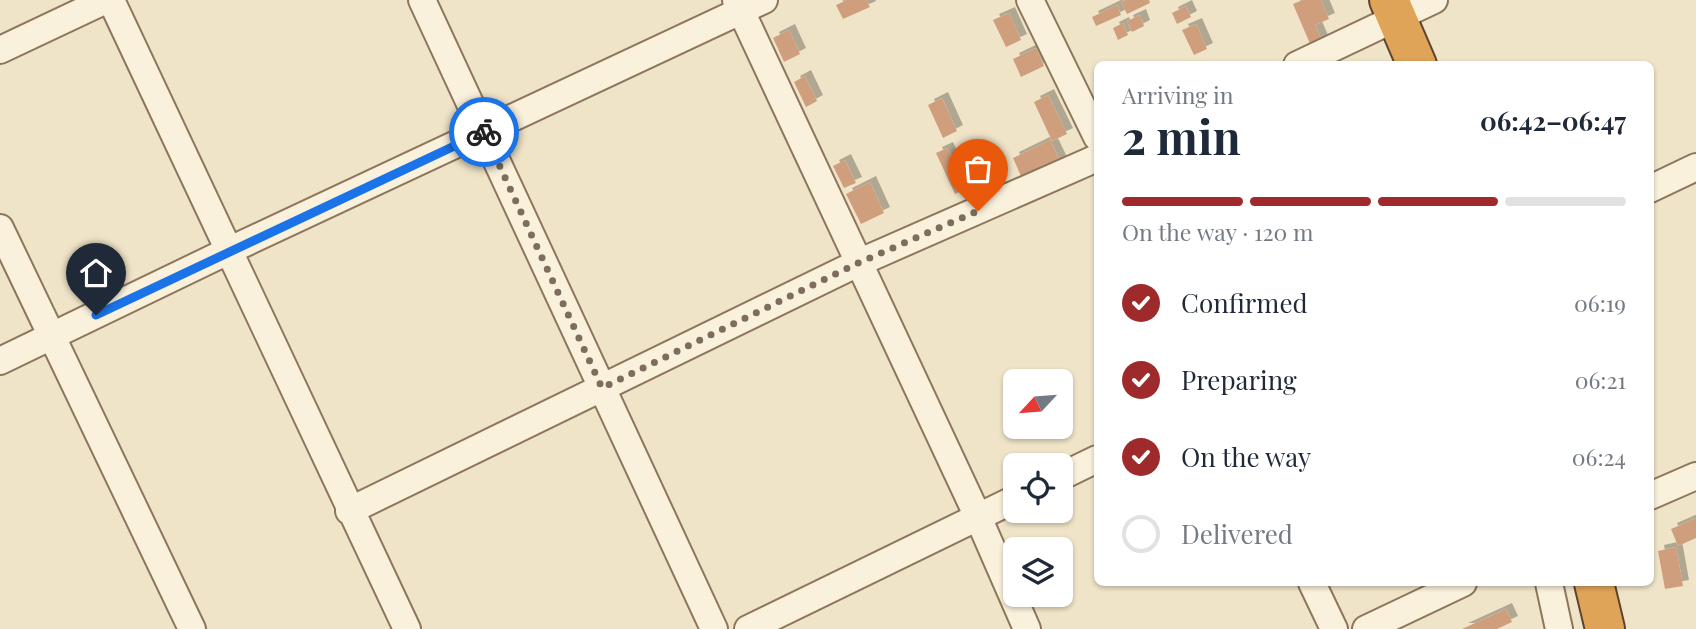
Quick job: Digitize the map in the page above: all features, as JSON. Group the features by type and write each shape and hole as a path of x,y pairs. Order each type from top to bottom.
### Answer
{"highway":[{"path":"1393,9 1415,61"},
{"path":"1595,586 1605,629"}],"street":[{"path":"0,50 108,0 230,250 349,511 407,629"},
{"path":"422,0 714,629"},
{"path":"1030,0 1094,130"},
{"path":"1304,61 1393,9 1434,0"},
{"path":"0,361 747,4 858,263 978,517 1027,629"},
{"path":"349,511 858,263 1094,159"},
{"path":"1654,187 1696,167"},
{"path":"0,228 191,629"},
{"path":"1073,471 1094,460"},
{"path":"1654,494 1696,476"},
{"path":"748,629 1003,505"},
{"path":"1313,586 1334,629"},
{"path":"1366,629 1457,586"},
{"path":"1550,586 1559,629"}],"building":[{"path":"847,0 866,0 870,7 843,19 836,5"},
{"path":"1149,0 1150,3 1127,14 1121,2"},
{"path":"1303,0 1321,0 1329,19 1315,25 1322,41 1311,46 1293,4"},
{"path":"1117,5 1121,15 1096,26 1092,17"},
{"path":"1186,6 1191,17 1177,24 1172,13"},
{"path":"1009,13 1021,40 1006,47 993,20"},
{"path":"1140,15 1144,26 1132,32 1127,21"},
{"path":"1123,23 1128,35 1118,40 1113,28"},
{"path":"1196,24 1207,49 1194,55 1182,30"},
{"path":"789,30 800,54 784,62 773,38"},
{"path":"1036,48 1044,66 1021,77 1013,59"},
{"path":"805,76 817,101 806,107 794,82"},
{"path":"1048,95 1067,134 1052,141 1034,102"},
{"path":"942,98 957,131 943,138 928,105"},
{"path":"1050,140 1062,165 1024,183 1013,158"},
{"path":"947,148 966,189 955,194 936,153"},
{"path":"845,160 856,183 844,188 833,166"},
{"path":"870,182 884,213 861,224 846,194"},
{"path":"1696,518 1696,538 1678,546 1671,529"},
{"path":"1676,547 1683,586 1665,589 1658,551"},
{"path":"1506,609 1512,622 1497,629 1462,629"}],"way so far":[{"path":"484,132 602,388 858,263 978,211"}],"route":[{"path":"96,315 484,132"}]}
